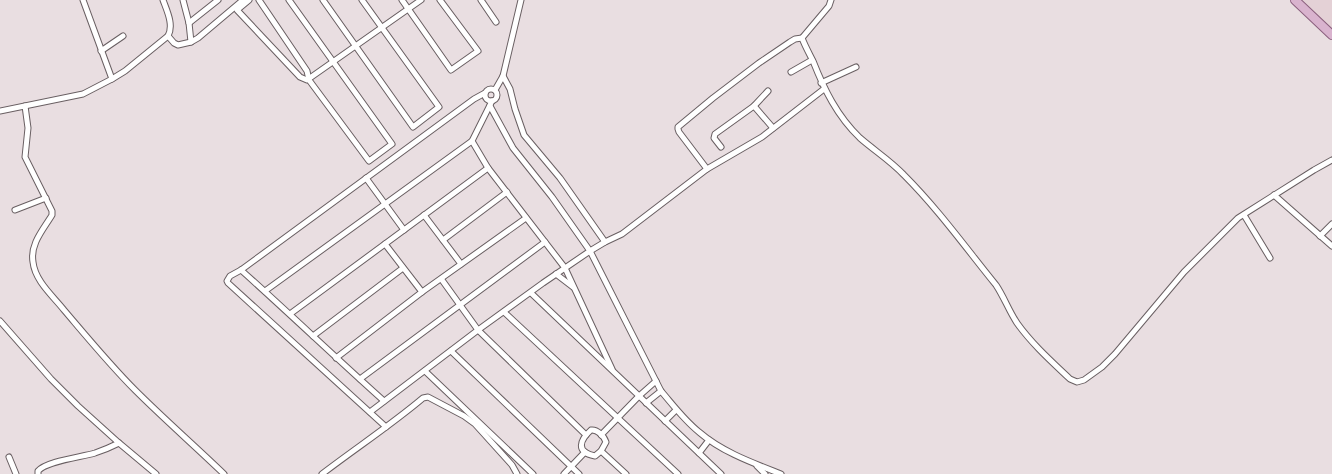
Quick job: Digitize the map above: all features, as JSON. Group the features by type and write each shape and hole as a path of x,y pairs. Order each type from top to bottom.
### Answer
{"main road":[{"path":"1295,0 1332,36"}],"street":[{"path":"83,0 112,79"},
{"path":"0,111 83,94 126,71 168,36 170,22 164,0"},
{"path":"183,0 189,23 191,42"},
{"path":"189,23 218,0"},
{"path":"168,36 178,45 191,42 243,0"},
{"path":"249,0 237,10 300,77 305,80 309,80 333,61 421,0"},
{"path":"259,0 307,71 309,80 370,161 392,144 289,0"},
{"path":"323,0 413,127 439,108 362,0"},
{"path":"402,0 451,70 478,51 440,0"},
{"path":"481,0 496,22"},
{"path":"265,291 472,141 491,103 497,96 495,90 502,76 521,0"},
{"path":"708,169 680,132 678,127 759,63 790,42 802,38 828,6 831,0"},
{"path":"102,51 123,36"},
{"path":"802,38 824,89 848,124 860,137 904,174 954,232 1002,294 1013,316 1029,340 1074,382 1084,380 1098,370 1115,354 1184,272 1225,231 1244,215 1274,195 1332,160"},
{"path":"791,72 812,60"},
{"path":"821,83 856,67"},
{"path":"502,76 510,89 514,109 524,135 560,178 607,241"},
{"path":"386,427 227,281 228,278 474,99 490,89 495,90"},
{"path":"370,412 478,330 556,274 590,251 617,237 708,169 762,137 824,89"},
{"path":"721,147 714,138 715,134 754,106 768,91"},
{"path":"485,93 486,99 491,103 513,148 552,196 590,251 661,391 676,410 709,440 755,464 781,474"},
{"path":"25,106 28,128 25,156 52,209 52,214 35,241 33,247 33,263 38,278 92,343 129,384 224,474"},
{"path":"754,106 773,128"},
{"path":"472,141 488,168 565,268 612,368"},
{"path":"290,314 488,168"},
{"path":"366,178 404,230"},
{"path":"443,240 507,192"},
{"path":"1274,195 1332,246"},
{"path":"15,210 46,198"},
{"path":"424,215 461,264"},
{"path":"1244,215 1270,258"},
{"path":"336,358 422,292 442,280 461,264 526,218"},
{"path":"1320,236 1332,224"},
{"path":"360,379 545,242"},
{"path":"385,244 422,292"},
{"path":"313,336 403,268"},
{"path":"241,270 384,401"},
{"path":"556,274 574,288"},
{"path":"442,280 478,330 586,435"},
{"path":"531,293 612,368 646,403 721,474"},
{"path":"504,312 678,474"},
{"path":"0,321 51,379 78,406 156,474"},
{"path":"451,351 579,474"},
{"path":"425,371 532,474"},
{"path":"601,435 639,396 656,382"},
{"path":"646,403 661,391"},
{"path":"322,474 423,398 428,396 464,416 475,424 512,466 517,474"},
{"path":"665,421 676,410"},
{"path":"591,430 595,430 605,438 606,442 601,451 594,456 586,452 581,447 580,444 586,435 591,430"},
{"path":"698,453 709,440"},
{"path":"38,474 38,471 43,466 78,456 94,454 119,443"},
{"path":"601,451 626,474"},
{"path":"564,474 586,452"},
{"path":"9,457 16,474"},
{"path":"755,464 765,474"}],"shaded area":[{"path":"1295,0 1332,0 1332,35"}]}
